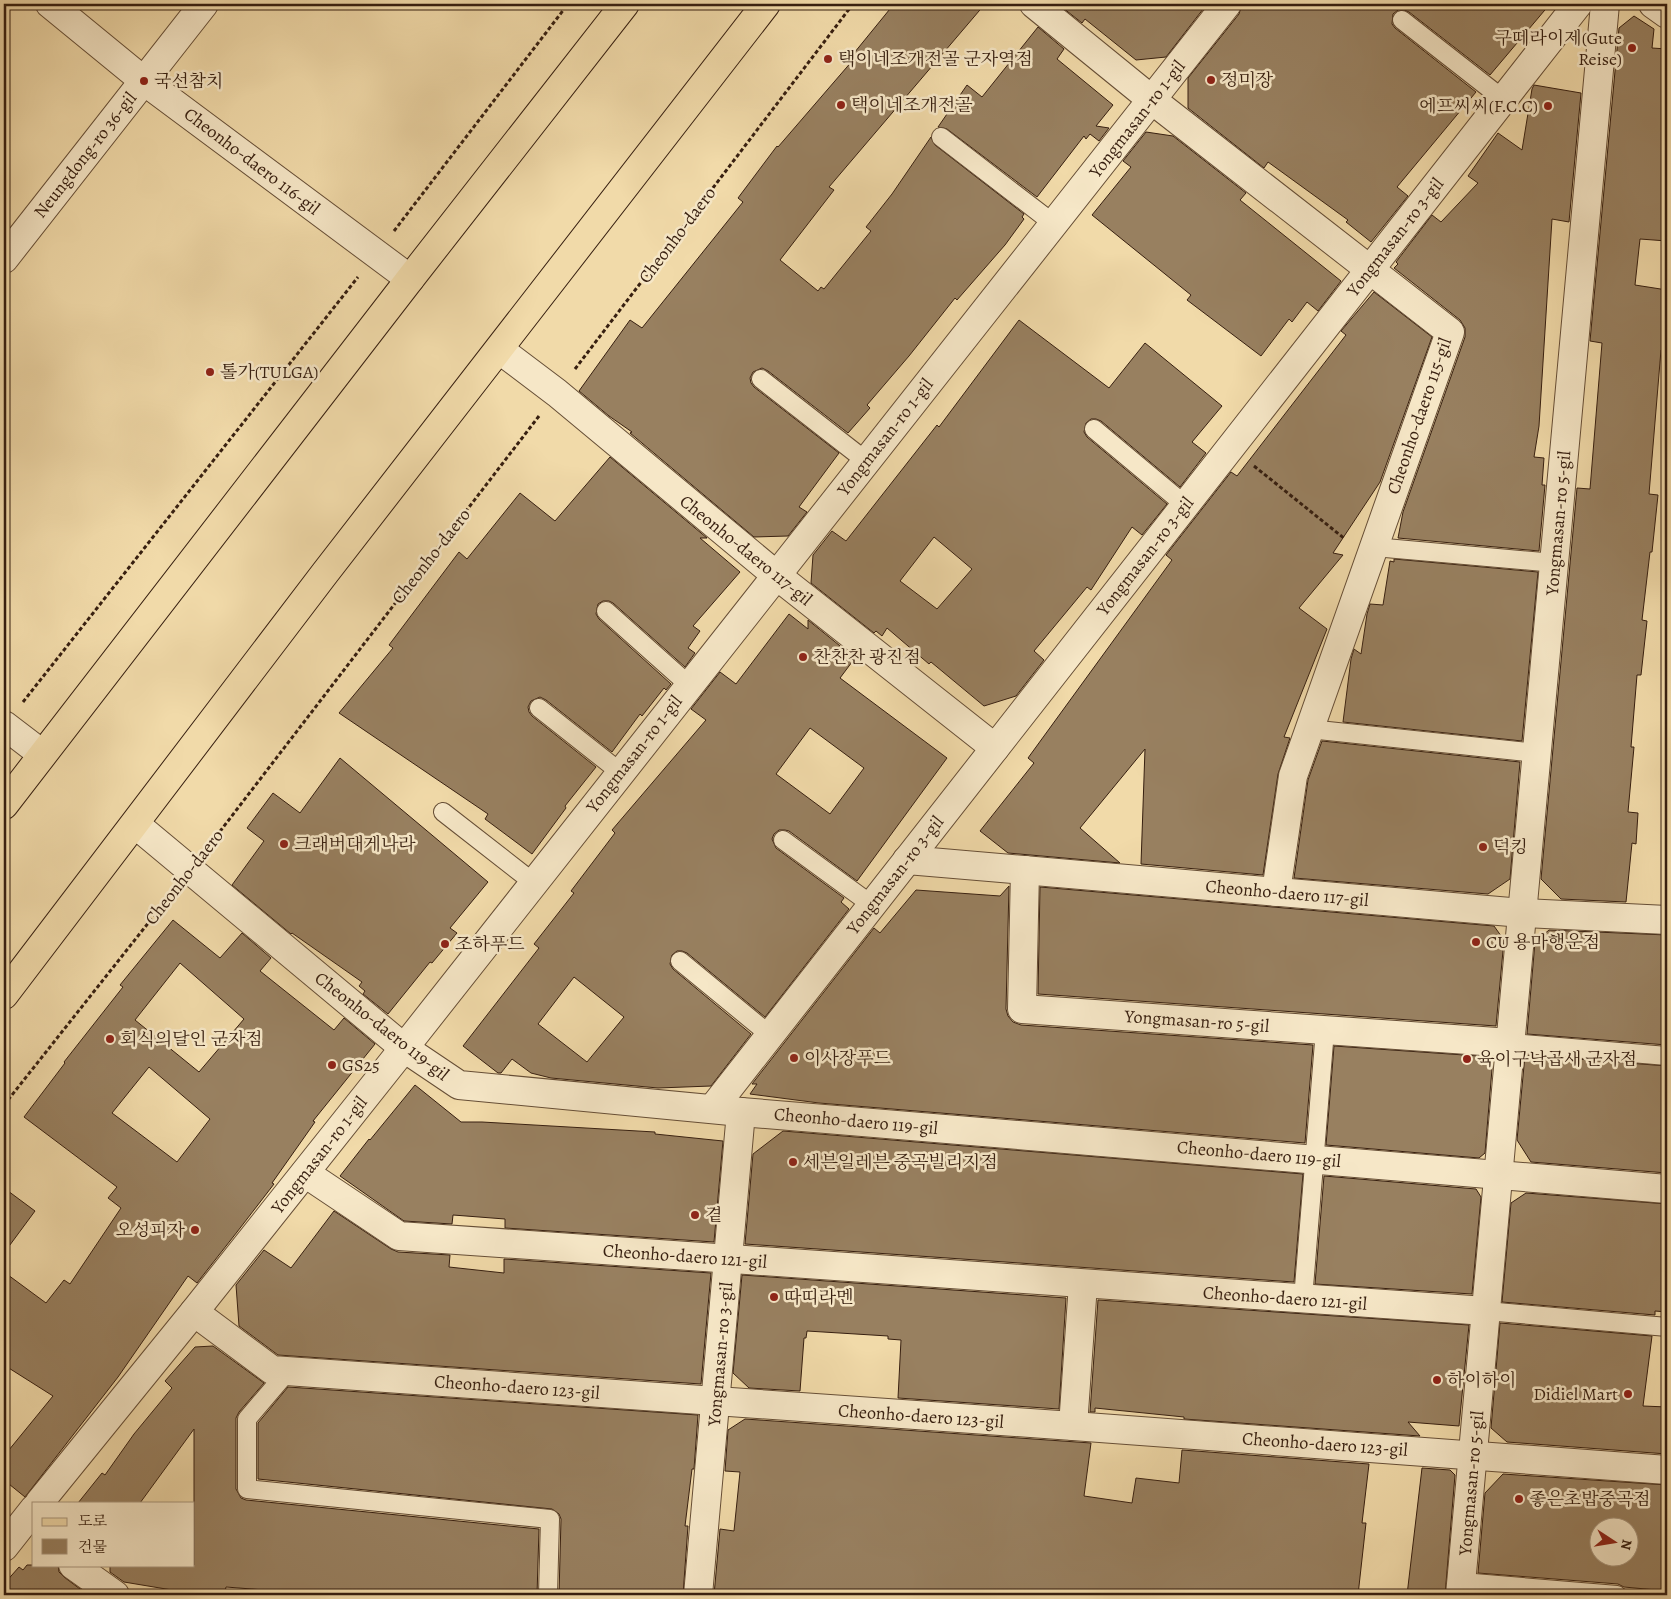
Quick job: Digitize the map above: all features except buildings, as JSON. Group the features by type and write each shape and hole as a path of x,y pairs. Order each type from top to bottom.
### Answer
{"main road":[{"path":"4,805 625,4"},
{"path":"4,995 325,573 500,350 766,4"}],"street":[{"name":"Cheonho-daero 116-gil","path":"50,4 144,80 410,279"},
{"name":"Neungdong-ro 36-gil","path":"4,260 204,4"},
{"name":"Cheonho-daero 115-gil","path":"1034,4 1152,100 1450,332 1293,776 1276,892"},
{"name":"Yongmasan-ro 1-gil","path":"40,1502 404,1048 1227,4"},
{"name":"Yongmasan-ro 3-gil","path":"712,1108 1578,4"},
{"name":"Yongmasan-ro 5-gil","path":"1461,1589 1605,4"},
{"path":"1653,4 1667,14"},
{"name":"Cheonho-daero 117-gil","path":"500,350 557,393 776,575 995,748"},
{"path":"4,725 42,754"},
{"name":"Cheonho-daero 119-gil","path":"135,824 404,1048 459,1084 742,1112 1667,1188"},
{"name":"Cheonho-daero 117-gil","path":"907,860 1522,913 1667,920"},
{"name":"Yongmasan-ro 5-gil","path":"1024,870 1022,1009 1511,1043"},
{"name":"Yongmasan-ro 3-gil","path":"698,1595 742,1112"},
{"name":"Cheonho-daero 121-gil","path":"305,1172 399,1236 1486,1312"},
{"path":"1073,1426 1083,1284"},
{"name":"Cheonho-daero 123-gil","path":"194,1312 272,1370 1667,1470"},
{"path":"74,1566 115,1595"}],"lane":[{"path":"1402,20 1503,99"},
{"path":"940,137 1054,224"},
{"path":"761,379 866,461"},
{"path":"1094,428 1185,506"},
{"path":"1372,553 1555,563"},
{"path":"606,611 689,685"},
{"path":"539,708 620,772"},
{"path":"1309,729 1537,753"},
{"path":"443,812 534,883"},
{"path":"782,840 872,905"},
{"path":"680,961 770,1035"},
{"path":"1303,1299 1325,1030"},
{"path":"1511,1043 1667,1056"},
{"path":"1486,1312 1667,1327"},
{"path":"288,1371 247,1419 247,1489 550,1519 548,1595"},
{"path":"1461,1589 1617,1595"}],"path":[{"path":"4,725 376,253 568,4"},
{"name":"Cheonho-daero","path":"4,1105 190,870 853,4"},
{"path":"1231,446 1372,553"}],"place":[{"name":"구떼라이제(Gute Reise)","path":"1632,48"},
{"name":"택이네조개전골 군자역점","path":"828,59"},
{"name":"정미장","path":"1211,80"},
{"name":"국선참치","path":"144,81"},
{"name":"택이네조개전골","path":"841,105"},
{"name":"에프씨씨(F.C.C)","path":"1548,106"},
{"name":"톨가(TULGA)","path":"210,372"},
{"name":"찬찬찬 광진점","path":"803,657"},
{"name":"크래버대게나라","path":"284,844"},
{"name":"덕킹","path":"1483,847"},
{"name":"CU 용마행운점","path":"1476,942"},
{"name":"조하푸드","path":"445,944"},
{"name":"회식의달인 군자점","path":"110,1039"},
{"name":"이사장푸드","path":"794,1058"},
{"name":"육이구낙곱새 군자점","path":"1467,1059"},
{"name":"GS25","path":"332,1065"},
{"name":"세븐일레븐 중곡빌리지점","path":"793,1162"},
{"name":"곁","path":"695,1215"},
{"name":"오성피자","path":"195,1230"},
{"name":"따띠라멘","path":"774,1297"},
{"name":"하이하이","path":"1437,1380"},
{"name":"Didiel Mart","path":"1628,1394"},
{"name":"좋은초밥중곡점","path":"1519,1499"}]}
